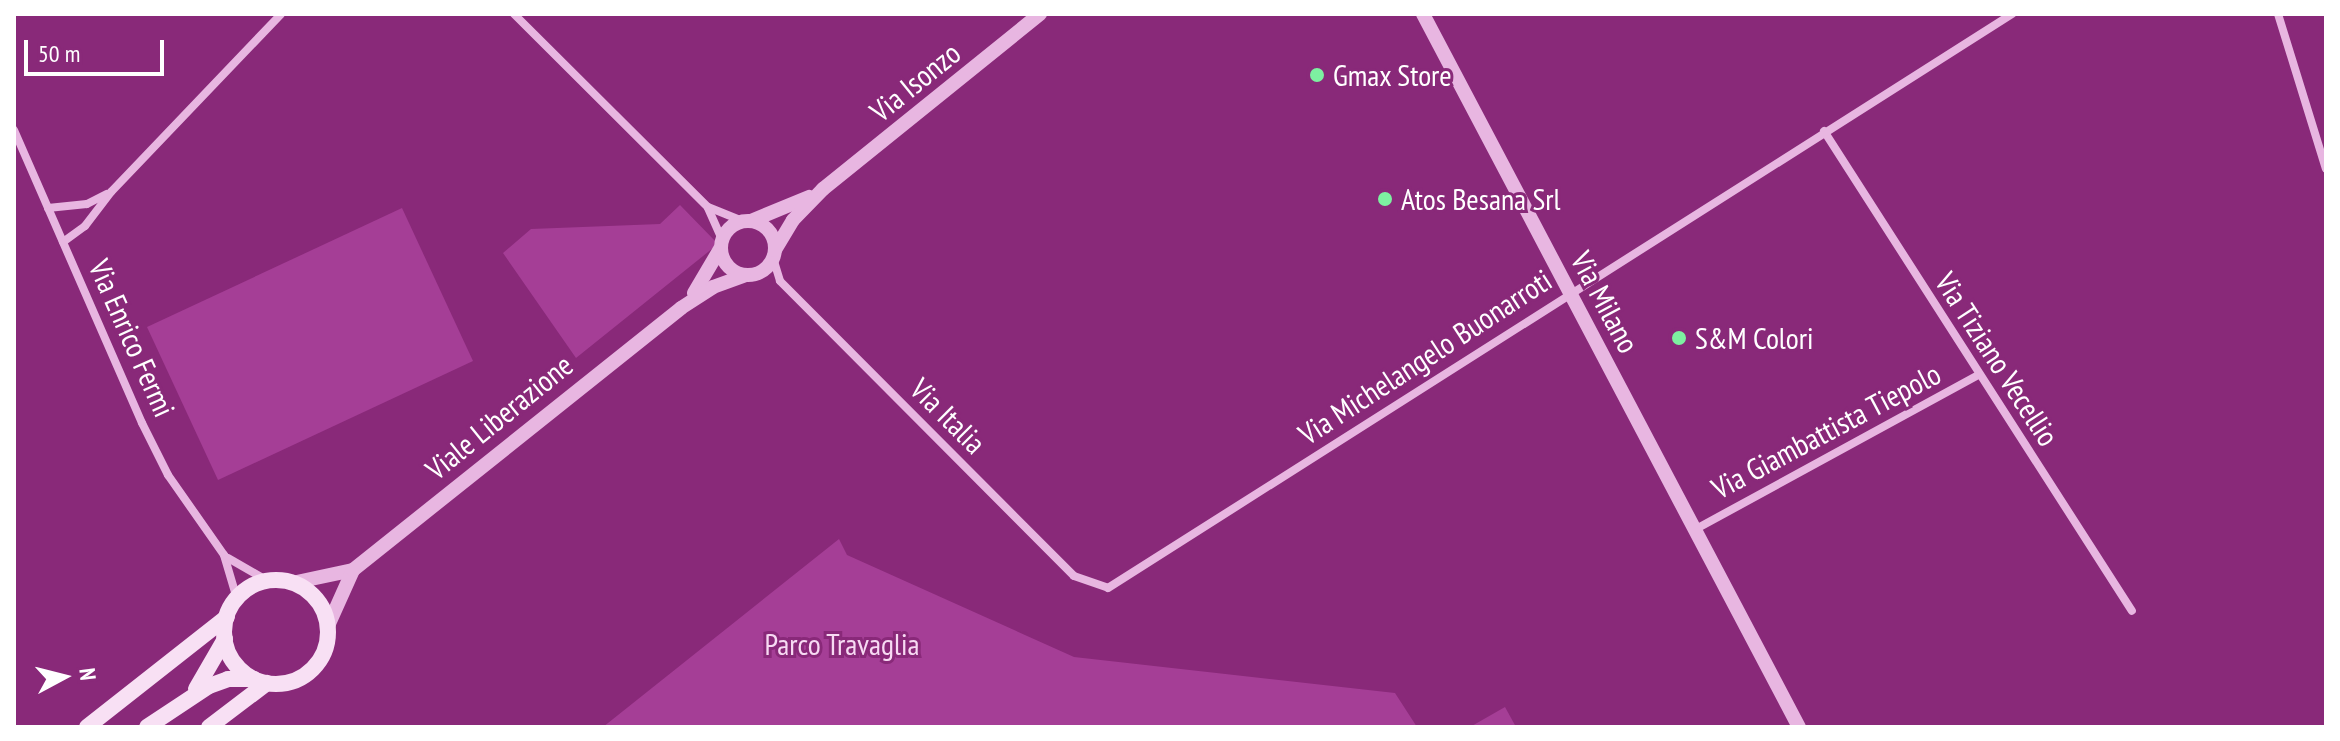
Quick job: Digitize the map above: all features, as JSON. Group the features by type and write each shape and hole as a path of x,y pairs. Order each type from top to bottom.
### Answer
{"main road":[{"path":"87,727 227,617 237,599 268,581 292,583 314,597 328,626 325,650 309,673 286,683 228,679 193,694 147,727"},
{"path":"227,617 225,639 232,659 260,681"},
{"path":"193,694 225,639"},
{"path":"209,727 260,681"}],"street":[{"path":"63,242 85,226 111,192 281,14"},
{"path":"514,14 708,207 766,228 774,254 762,272 744,276 730,269 708,207"},
{"name":"Via Isonzo","path":"774,254 793,220 823,189 1040,14"},
{"name":"Via Milano","path":"1423,14 1799,727"},
{"name":"Via Michelangelo Buonarroti","path":"1108,588 2012,14"},
{"path":"2278,14 2326,168"},
{"name":"Via Enrico Fermi","path":"14,130 168,475 224,555 237,599"},
{"name":"Via Tiziano Vecellio","path":"1824,131 2132,611"},
{"name":"Via Isonzo","path":"747,221 823,189"},
{"path":"48,208 87,204 111,192"},
{"path":"721,244 747,221"},
{"name":"Viale Liberazione","path":"681,308 706,279 721,244"},
{"name":"Via Italia","path":"774,254 780,281 1074,576 1108,588"},
{"name":"Viale Liberazione","path":"292,583 353,570 681,308 713,287 744,276"},
{"name":"Via Giambattista Tiepolo","path":"1696,529 1979,375"},
{"name":"Via Enrico Fermi","path":"224,555 268,581"},
{"name":"Viale Liberazione","path":"328,626 353,570"}],"green space":[{"path":"680,205 718,244 576,358 503,253 531,229 660,224"},
{"path":"402,208 473,361 218,480 147,327"},
{"name":"Parco Travaglia","path":"839,539 847,555 1074,657 1395,693 1417,727 603,727"},
{"path":"1505,707 1516,727 1470,727"}],"place":[{"name":"Gmax Store","path":"1317,75"},
{"name":"Atos Besana Srl","path":"1385,199"},
{"name":"S&M Colori","path":"1679,338"}]}
